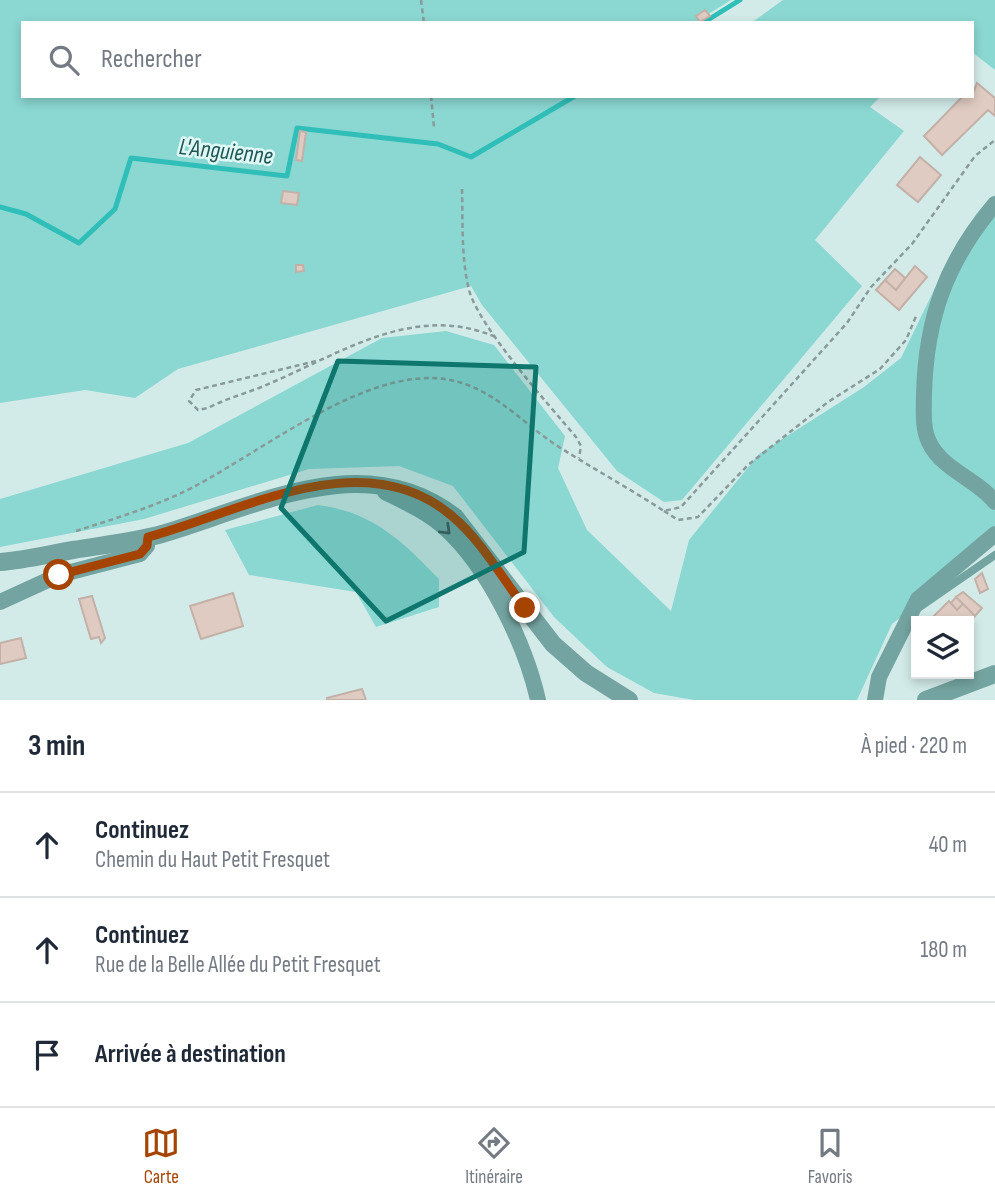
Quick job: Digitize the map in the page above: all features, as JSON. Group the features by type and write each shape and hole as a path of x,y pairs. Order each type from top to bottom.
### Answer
{"street":[{"path":"995,204 967,237 948,274 932,324 925,369 923,422 928,441 939,457 995,502"},
{"path":"367,483 430,516 454,538 487,583 518,638 538,700"},
{"path":"0,562 148,537 299,489 367,483 418,495 455,517 553,644 586,673 629,700"},
{"path":"875,700 879,677 908,614 918,599 995,534"},
{"path":"0,602 59,575 140,554 147,546 148,537"},
{"path":"926,700 995,674"}],"lane":[{"path":"908,614 995,555"}],"path":[{"path":"421,0 424,21"},
{"path":"431,98 434,127"},
{"path":"664,511 681,507 717,470 847,323 872,287 912,244 975,156 995,140"},
{"path":"462,189 464,253 470,293 498,338 576,437 581,446 579,458"},
{"path":"70,533 178,495 342,402 379,385 422,378 460,382 485,392 558,447 678,520 698,517 748,465 828,402 880,369 906,340 921,306"},
{"path":"316,361 196,390 189,401 198,410 208,408 272,383 386,331 424,325 459,327 498,338"}],"highlighted area":[{"path":"338,361 536,367 524,552 386,621 281,508"}],"shaded area":[{"path":"0,0 731,0 697,21 21,21 21,98 879,98 870,107 904,131 815,240 862,286 682,500 664,502 617,471 482,305 471,286 178,369 135,398 85,390 0,403"},
{"path":"783,0 995,0 995,70 974,54 974,21 754,21"},
{"path":"995,214 995,544 892,624 857,700 694,700 654,693 607,667 554,617 453,486 399,466 309,469 144,519 0,547 0,499 188,443 382,338 446,331 494,345 565,436 558,468 587,530 671,611 689,540 759,454 864,387 901,358 935,288"},
{"path":"318,505 371,521 399,541 439,579 439,607 376,627 356,592 249,575 225,530"}],"building":[{"path":"705,10 710,16 699,21 696,16"},
{"path":"977,83 995,98 995,116 988,110 942,155 924,136 961,98 974,98"},
{"path":"300,131 306,132 302,161 296,160"},
{"path":"920,157 941,175 918,202 897,185"},
{"path":"283,191 299,193 297,205 281,203"},
{"path":"296,265 303,265 304,271 296,272"},
{"path":"915,266 927,277 899,310 876,290 885,280 896,290"},
{"path":"895,269 905,278 896,290 885,280"},
{"path":"982,573 988,589 980,593 975,579"},
{"path":"963,592 982,608 975,616 956,597"},
{"path":"233,593 243,626 201,639 190,606"},
{"path":"92,596 105,638 101,643 99,637 91,639 79,599"},
{"path":"956,597 963,604 957,610 951,603"},
{"path":"949,601 957,610 963,604 975,616 974,617 934,616"},
{"path":"21,638 26,658 0,664 0,643"},
{"path":"362,689 366,700 327,700 327,698"}],"waterway":[{"name":"L'Anguienne","path":"706,21 740,0"},
{"name":"L'Anguienne","path":"0,207 26,214 79,243 115,209 131,158 287,176 297,128 438,144 471,157 572,98"}],"route":[{"path":"59,575 140,554 145,551 148,537 273,496 299,489 367,483 418,495 455,517 525,608"}]}
